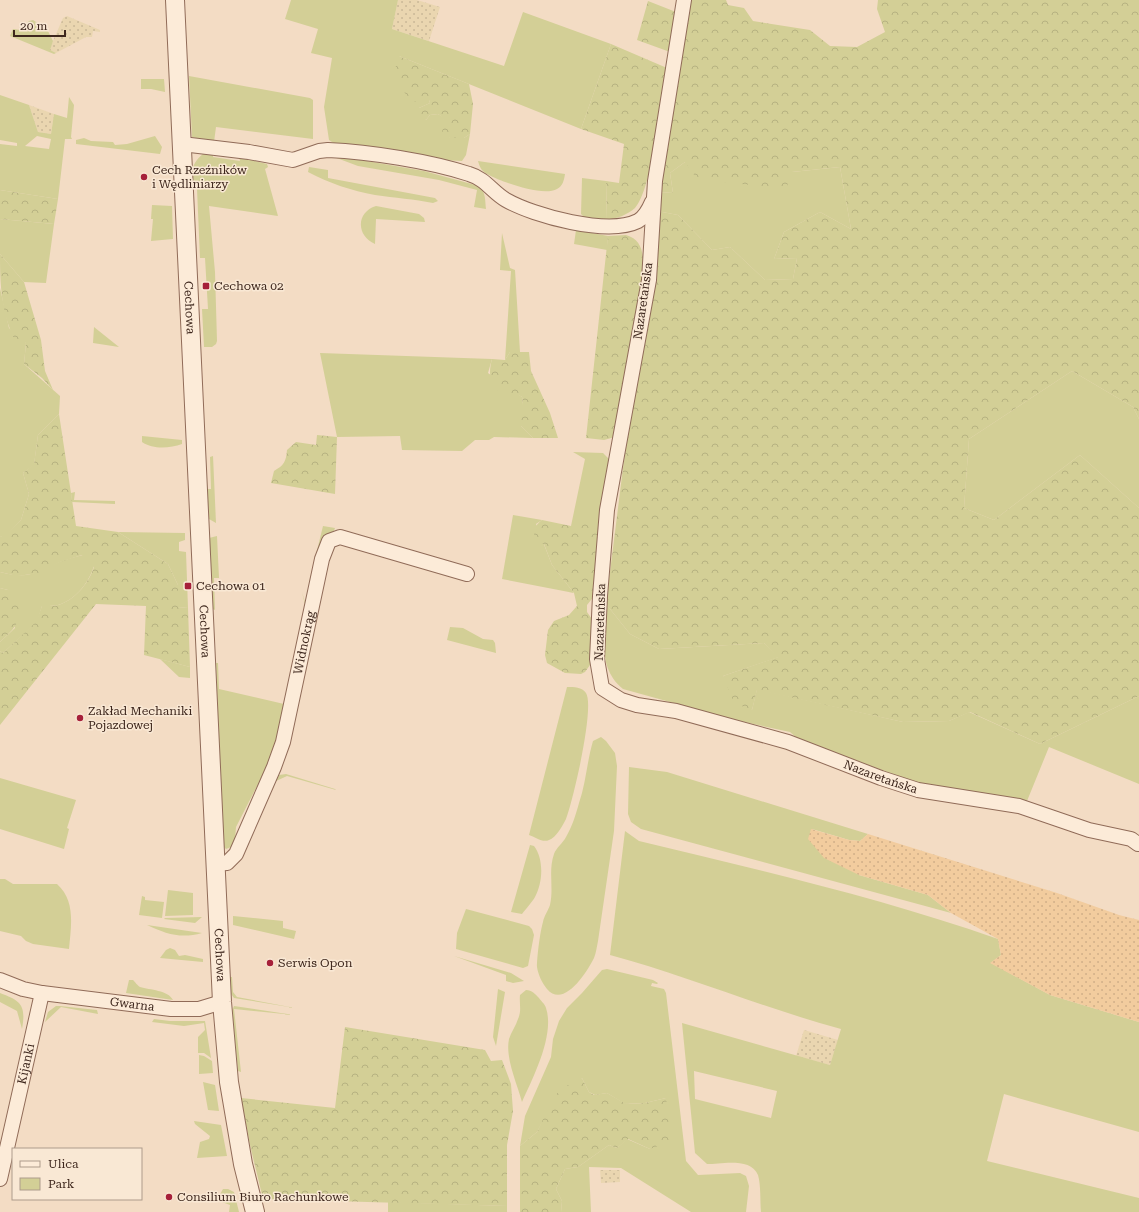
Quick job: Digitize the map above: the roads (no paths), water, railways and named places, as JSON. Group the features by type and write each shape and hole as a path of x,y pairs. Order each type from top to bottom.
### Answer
{"street":[{"name":"Cechowa","path":"175,0 222,1002 229,1082 243,1164 255,1212"},
{"name":"Nazaretańska","path":"684,0 653,200 649,280 607,510 600,596 597,659 602,688 621,700 637,706 676,711 788,742 881,778 918,790 1019,806 1089,830 1131,839 1138,844"},
{"path":"182,144 249,152 293,160 318,151 328,150 420,163 469,174 483,180 504,199 520,207 569,221 598,226 621,226 638,220 649,209 653,200"},
{"name":"Widnokrąg","path":"215,864 227,863 236,854 279,754 322,559 329,541 340,537 467,574"},
{"path":"0,980 23,989 42,993"},
{"name":"Gwarna","path":"42,993 171,1009 199,1009 222,1002"},
{"name":"Kijanki","path":"0,1179 42,993"}],"place":[{"name":"Cech Rzeźników i Wędliniarzy","path":"144,177"},
{"name":"Cechowa 02","path":"206,286"},
{"name":"Cechowa 01","path":"188,586"},
{"name":"Zakład Mechaniki Pojazdowej","path":"80,718"},
{"name":"Serwis Opon","path":"270,963"},
{"name":"Consilium Biuro Rachunkowe","path":"169,1197"}]}
